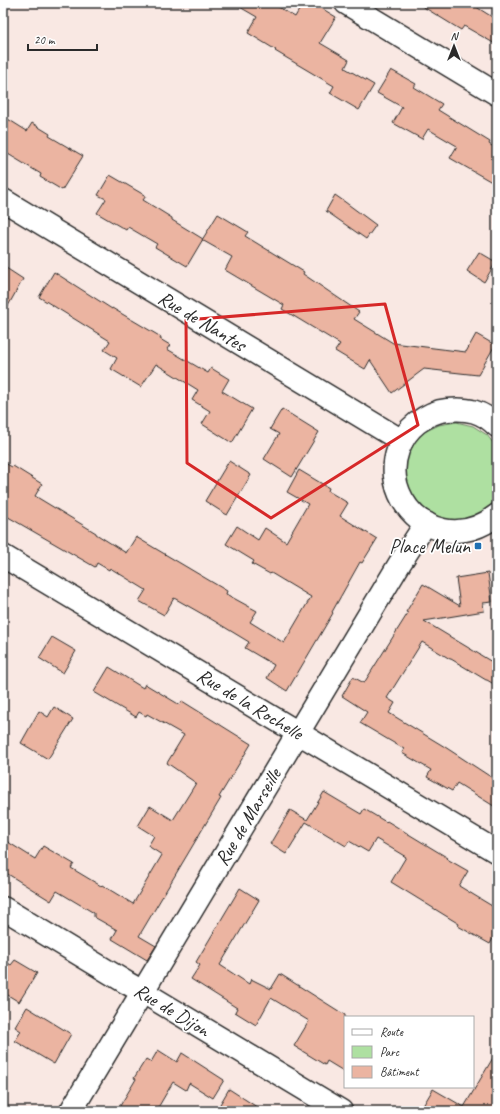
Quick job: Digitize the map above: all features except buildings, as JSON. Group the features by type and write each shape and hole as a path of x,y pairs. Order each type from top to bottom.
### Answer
{"street":[{"path":"346,3 497,94"},
{"name":"Rue de Nantes","path":"3,200 402,441"},
{"path":"494,416 459,409 441,410 425,417 412,427 402,441 395,459 394,478 400,496 411,512 426,523 443,530 462,531 481,526 497,515"},
{"name":"Rue de Marseille","path":"71,1111 400,563 426,523"},
{"name":"Rue de la Rochelle","path":"3,556 497,852"},
{"name":"Rue de Dijon","path":"3,908 341,1111"}],"highlighted area":[{"path":"385,304 418,425 271,518 187,463 186,320"}],"green space":[{"path":"456,422 473,426 487,435 497,448 496,498 485,511 472,519 456,522 441,520 415,504 404,475 405,459 412,445 424,432 439,425"}],"place":[{"name":"Place Melun","path":"478,546"}]}
